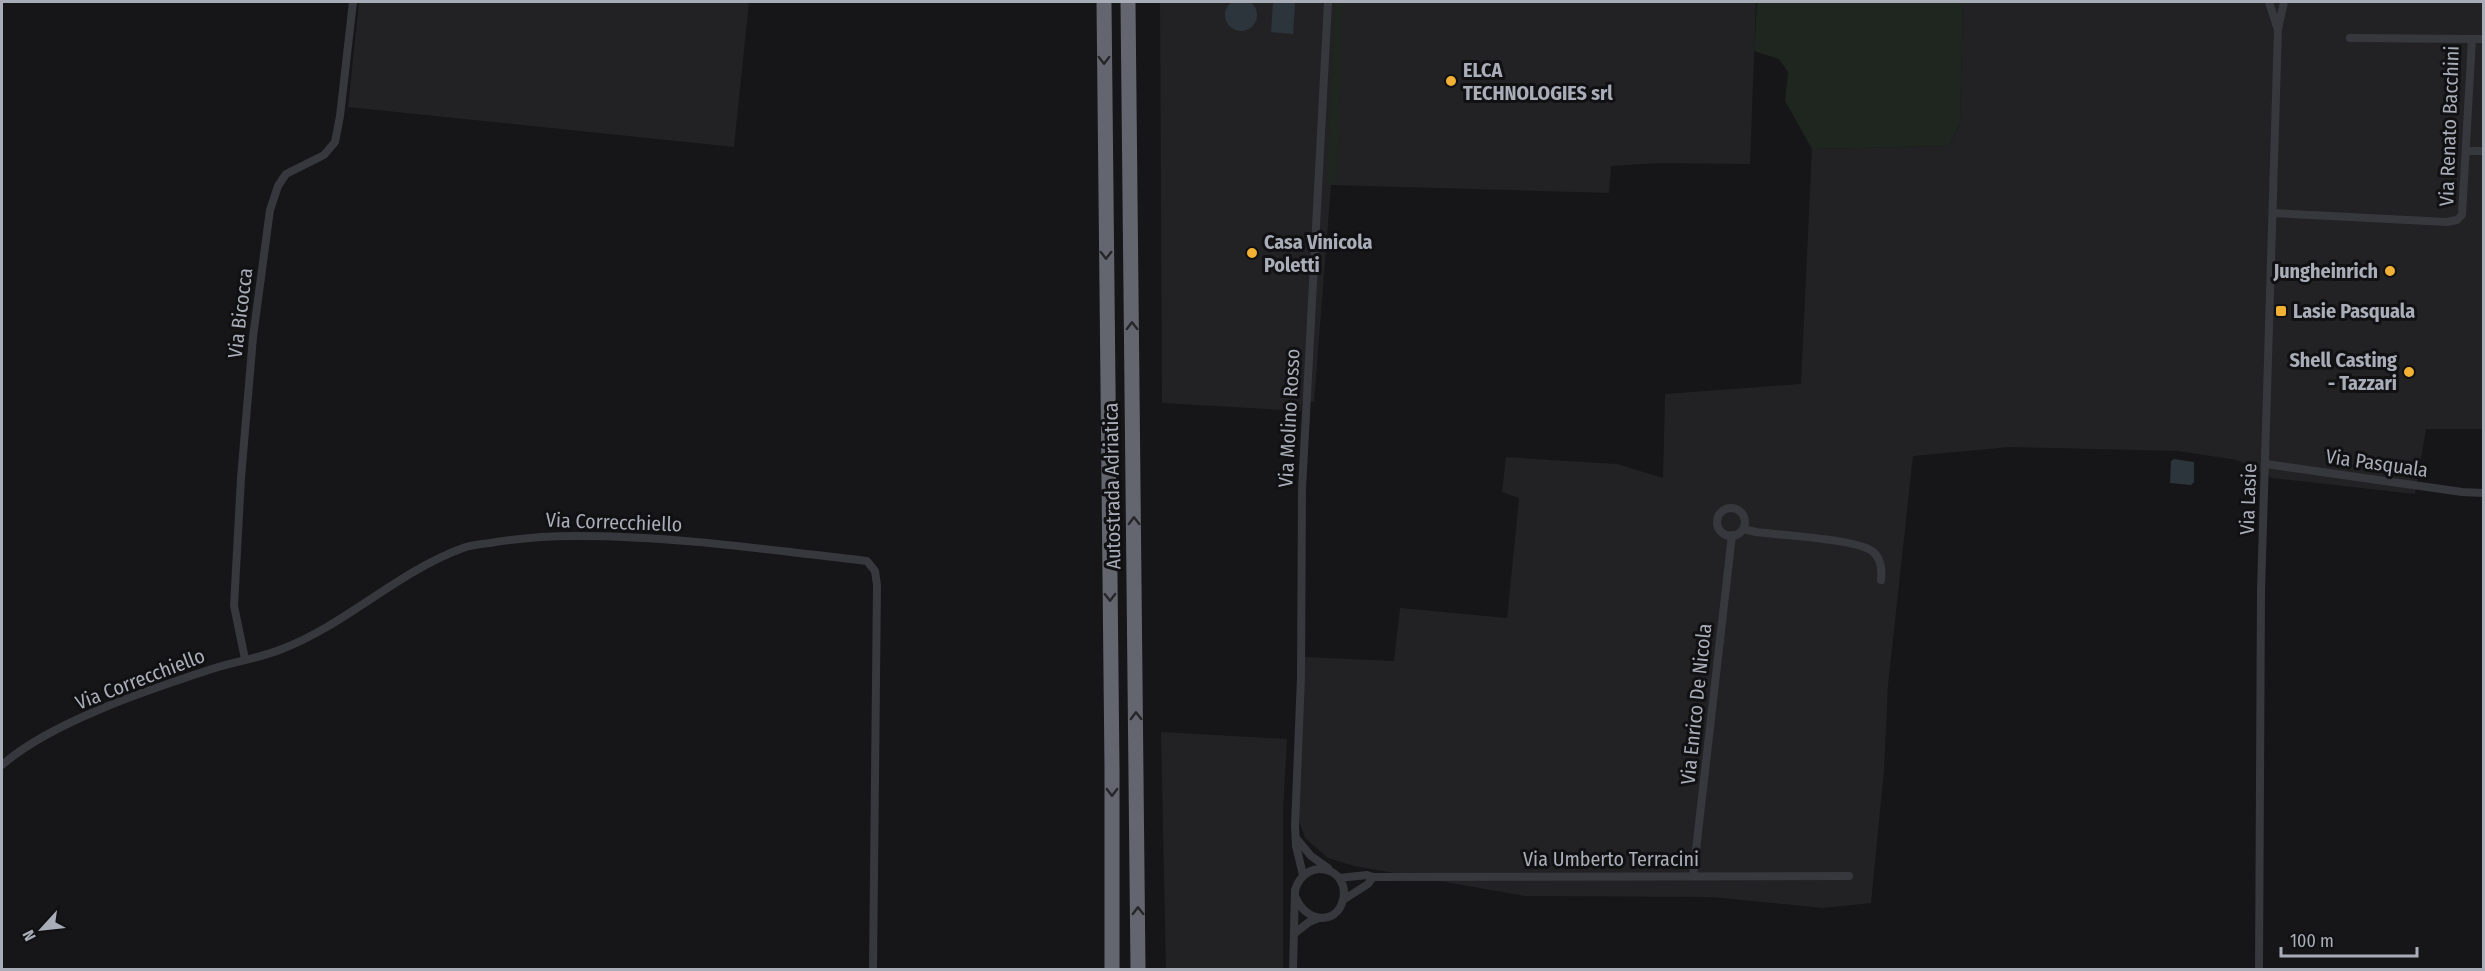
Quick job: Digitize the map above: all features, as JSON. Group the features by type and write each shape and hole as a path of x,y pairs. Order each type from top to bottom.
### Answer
{"highway":[{"name":"Autostrada Adriatica","path":"1104,2 1112,969"},
{"name":"Autostrada Adriatica","path":"1128,2 1138,969"}],"street":[{"name":"Via Bicocca","path":"245,659 234,606 235,583 253,338 270,210 278,186 286,174 324,155 335,142 353,2"},
{"name":"Via Molino Rosso","path":"1303,875 1296,837 1301,677 1302,489 1328,2"},
{"name":"Via Lasie","path":"2269,2 2278,29"},
{"name":"Via Lasie","path":"2259,969 2261,591 2278,29 2284,2"},
{"name":"Via Renato Bacchini","path":"2273,213 2447,222 2457,220 2464,210 2472,39 2350,38"},
{"path":"2472,39 2484,39"},
{"path":"2467,151 2484,152"},
{"name":"Via Pasquala","path":"2266,464 2462,492 2484,493"},
{"path":"1743,529 1745,521 1742,513 1731,508 1724,510 1718,517 1718,526 1723,533 1731,535 1743,529 1855,543 1871,550 1877,556 1882,568 1881,580"},
{"name":"Via Enrico De Nicola","path":"1693,876 1731,535"},
{"name":"Via Correcchiello","path":"2,765 13,755 64,726 101,710 245,659 282,650 345,618 410,573 464,547 533,536 617,536 691,540 867,561 874,571 877,585 873,969"},
{"path":"1295,933 1309,922 1335,913 1343,900 1344,892 1336,875 1311,856 1296,837"},
{"path":"1293,969 1292,949 1298,882 1303,875 1318,869 1336,875"},
{"name":"Via Umberto Terracini","path":"1336,875 1373,877 1849,876"},
{"path":"1343,900 1368,884 1373,877"},
{"path":"1296,898 1304,912 1320,918"}],"shaded area":[{"path":"1241,-1 1252,4 1257,15 1252,26 1241,31 1230,26 1225,15 1230,4"},
{"path":"359,2 749,2 734,147 348,107"},
{"path":"1160,2 1756,2 1750,164 1658,163 1611,166 1609,193 1331,185 1314,402 1302,401 1301,411 1162,403"},
{"path":"1273,2 1295,2 1293,34 1271,32"},
{"path":"1335,2 1342,2 1337,183 1327,184"},
{"path":"1757,2 1963,2 1960,122 1949,146 1812,149 1785,101 1788,72 1779,59 1754,51"},
{"path":"1963,2 2483,2 2483,429 2426,429 2415,494 2272,478 2237,460 2178,451 2010,447 1913,456 1888,685 1884,770 1871,903 1823,908 1712,897 1525,896 1354,866 1328,858 1305,838 1298,818 1305,657 1394,661 1400,608 1507,618 1519,498 1502,492 1506,457 1617,464 1663,478 1665,394 1801,384 1812,149 1949,146 1960,122"},
{"path":"2174,459 2194,462 2194,482 2191,485 2170,483 2171,461"},
{"path":"1161,732 1287,739 1283,811 1283,969 1166,969"}],"place":[{"name":"ELCA TECHNOLOGIES srl","path":"1451,81"},
{"name":"Casa Vinicola Poletti","path":"1252,253"},
{"name":"Jungheinrich","path":"2390,271"},
{"name":"Lasie Pasquala","path":"2281,311"},
{"name":"Shell Casting - Tazzari","path":"2409,372"}]}
